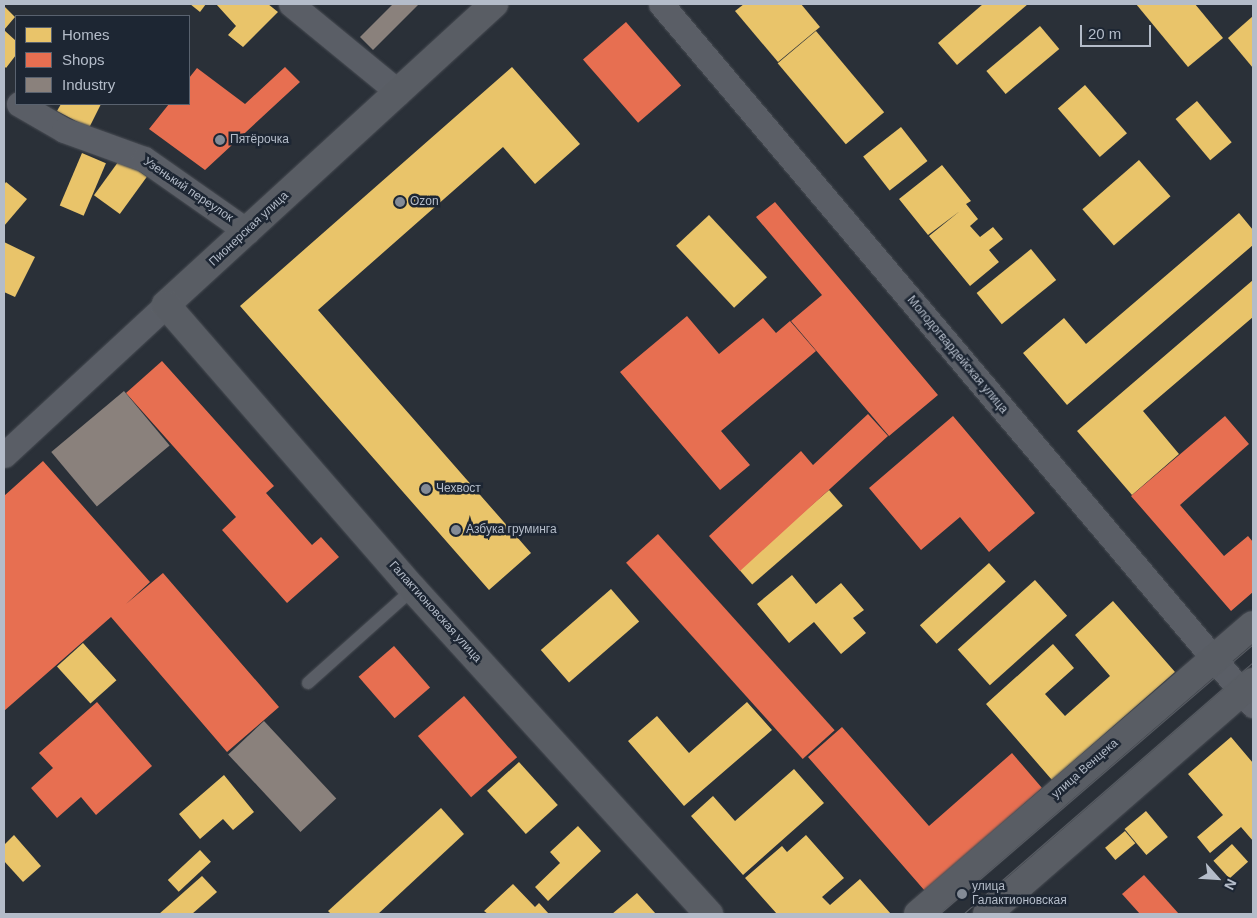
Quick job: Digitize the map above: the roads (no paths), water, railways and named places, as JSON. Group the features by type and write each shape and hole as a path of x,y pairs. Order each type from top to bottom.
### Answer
{"main road":[{"name":"Пионерская улица","path":"166,306 494,4"},
{"name":"Галактионовская улица","path":"166,306 413,589 709,914"},
{"name":"улица Венцека","path":"918,914 1253,625"},
{"path":"987,914 1249,693"}],"street":[{"path":"292,4 398,92"},
{"name":"Молодогвардейская улица","path":"662,4 1214,659 1249,693"},
{"name":"Узенький переулок","path":"4,95 15,101"},
{"name":"Узенький переулок","path":"21,105 64,130 144,159 247,231"},
{"name":"Пионерская улица","path":"4,455 166,306"}],"lane":[{"path":"308,683 413,589"}],"tram line":[{"path":"939,914 1253,644"},
{"path":"963,914 1253,662"}],"place":[{"name":"Пятёрочка","path":"220,140"},
{"name":"Ozon","path":"400,202"},
{"name":"Чехвост","path":"426,489"},
{"name":"Азбука груминга","path":"456,530"},
{"name":"улица Галактионовская","path":"962,894"}]}
